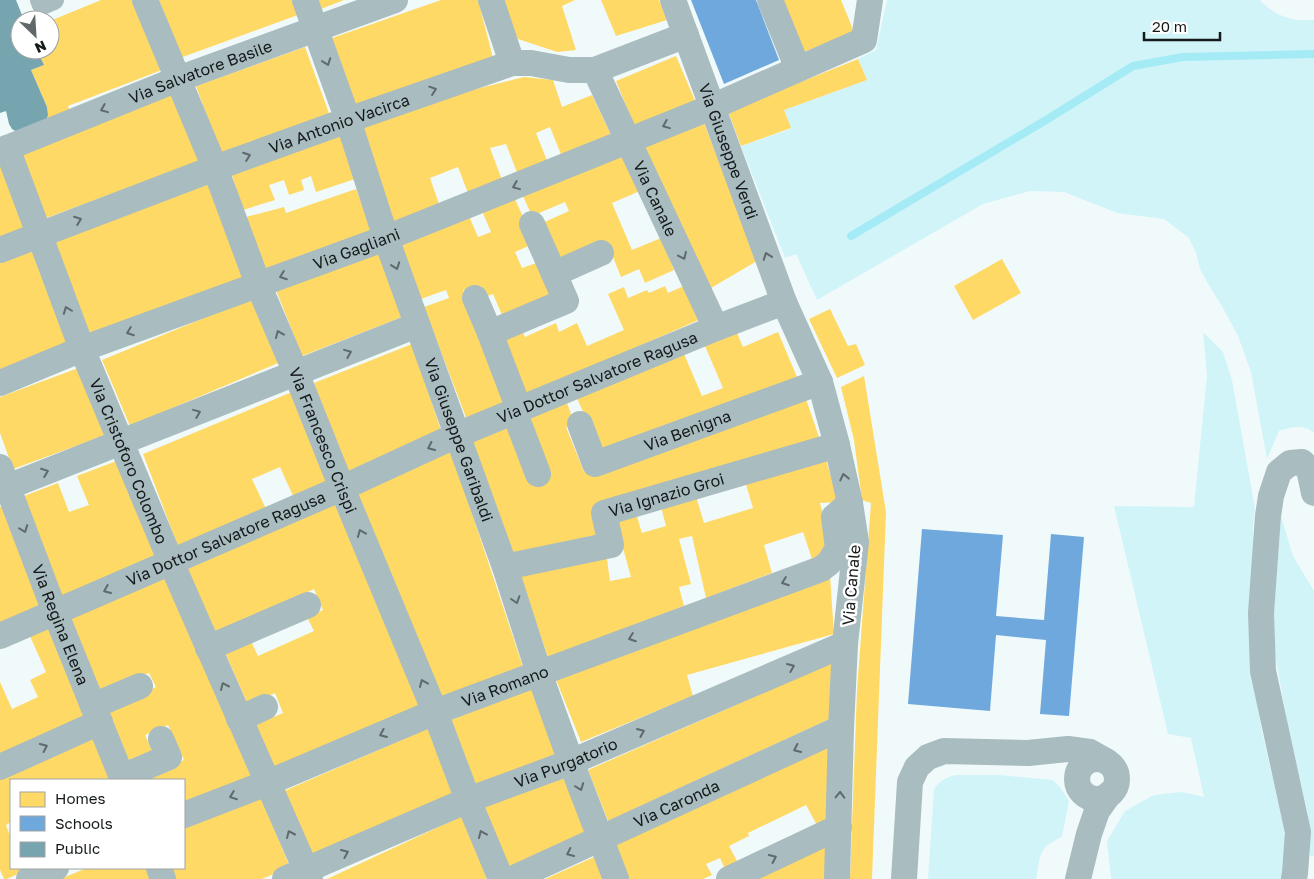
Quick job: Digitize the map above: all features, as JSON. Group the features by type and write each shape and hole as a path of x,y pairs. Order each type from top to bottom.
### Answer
{"street":[{"path":"40,0 42,5 54,0"},
{"name":"Via Francesco Crispi","path":"146,0 214,168 258,284 435,712 468,800 501,879"},
{"name":"Via Giuseppe Garibaldi","path":"305,0 348,120 386,238 505,567 539,673 616,879"},
{"name":"Via Salvatore Basile","path":"3,146 395,0"},
{"path":"491,0 512,63"},
{"name":"Via Giuseppe Verdi","path":"672,0 784,302"},
{"path":"770,0 798,69"},
{"name":"Via Gagliani","path":"0,383 82,350 386,238 712,107 864,40 870,0"},
{"name":"Via Antonio Vacirca","path":"0,250 214,168 512,63 530,63 569,70 594,70 686,35"},
{"name":"Via Canale","path":"594,70 716,328"},
{"name":"Via Cristoforo Colombo","path":"3,146 82,350 267,783 300,876"},
{"path":"490,333 566,301 532,224"},
{"path":"554,274 601,253"},
{"path":"475,298 490,333 538,474"},
{"name":"Via Canale","path":"784,302 820,382 837,444 850,503 856,542 845,644 837,879"},
{"name":"Via Dottor Salvatore Ragusa","path":"0,636 342,488 457,435 716,328 784,302"},
{"path":"2,481 121,442 417,325"},
{"name":"Via Benigna","path":"580,424 595,464 820,382"},
{"name":"Via Ignazio Groi","path":"505,567 611,545 604,513 837,444"},
{"path":"1294,879 1298,832 1263,671 1261,613 1268,516 1271,496 1279,472 1290,463 1302,462 1309,469 1314,493"},
{"name":"Via Regina Elena","path":"2,481 123,779"},
{"name":"Via Romano","path":"185,815 267,783 435,712 820,568 829,563 838,548 834,517 850,503"},
{"path":"208,648 308,605"},
{"name":"Via Purgatorio","path":"300,876 468,800 571,762 845,644"},
{"path":"0,767 96,714 140,686"},
{"path":"239,719 265,707"},
{"name":"Via Caronda","path":"512,879 841,728"},
{"path":"123,779 169,756 161,739"},
{"path":"904,879 910,782 917,767 928,757 944,751 1028,753 1068,749 1090,752 1111,766 1117,777 1114,789 1097,811 1088,834 1078,879"},
{"path":"1028,753 1060,765 1088,796 1099,798 1109,794"},
{"path":"1088,834 1079,770 1088,761 1094,759 1106,762"},
{"path":"729,879 839,827"},
{"path":"29,879 54,869"}],"shaded area":[{"path":"887,0 1260,0 1283,16 1298,20 1314,20 1314,433 1302,427 1279,431 1267,459 1251,372 1238,336 1200,269 1196,253 1189,238 1164,219 1117,213 1064,192 1030,191 983,204 817,300 796,254 785,258 741,146 791,129 784,110 867,80 858,59 876,50"},
{"path":"1203,332 1223,352 1232,380 1255,508 1253,528 1253,673 1261,727 1284,827 1286,850 1284,879 1111,879 1107,841 1125,811 1154,795 1182,792 1204,797 1191,738 1168,734 1114,506 1194,507 1207,375"},
{"path":"1281,516 1293,556 1314,591 1314,856 1310,856 1308,814 1289,733 1272,637"},
{"path":"957,775 999,775 1053,780 1060,787 1069,801 1062,837 1044,849 1040,858 1036,879 928,879 934,789 944,779"}],"building: Homes":[{"path":"101,0 136,0 162,70 68,106 71,115 46,121 48,115 47,107 31,70 44,65 42,60 60,60 60,17"},
{"path":"159,0 293,0 298,15 180,58"},
{"path":"318,0 344,0 321,9"},
{"path":"441,0 478,0 493,58 355,105 332,38"},
{"path":"497,0 575,0 562,6 576,50 557,52 518,39"},
{"path":"601,0 659,0 667,20 616,36"},
{"path":"783,0 841,0 854,32 804,52"},
{"path":"305,47 330,116 221,155 196,86"},
{"path":"676,56 696,103 635,128 616,81"},
{"path":"858,59 867,80 784,110 791,128 741,146 728,111"},
{"path":"524,77 553,80 562,107 592,95 612,137 562,157 550,127 536,133 548,163 518,175 506,144 490,148 502,180 468,193 458,167 430,178 439,204 392,222 361,125 468,91"},
{"path":"174,92 199,162 46,218 20,149"},
{"path":"704,123 757,261 711,288 644,147"},
{"path":"340,135 355,179 316,192 311,176 301,180 304,190 289,195 284,180 269,185 275,200 243,210 231,172"},
{"path":"622,150 640,191 612,203 632,250 661,238 674,270 645,283 639,269 621,277 613,257 557,265 540,224 569,211 565,202 532,216 522,194"},
{"path":"0,164 26,227 0,237"},
{"path":"210,180 246,278 88,338 51,240"},
{"path":"356,189 372,230 265,269 246,217 284,207 286,213"},
{"path":"514,197 535,243 515,252 522,268 542,261 558,301 505,322 493,294 485,297 481,286 463,290 508,403 467,420 424,307 449,298 446,290 421,299 400,245 469,216 478,237 491,232 482,211"},
{"path":"34,248 71,344 0,372 0,261"},
{"path":"380,250 405,316 302,356 276,290"},
{"path":"1002,259 1021,293 973,320 954,286"},
{"path":"686,285 701,319 525,396 498,335 520,326 525,337 556,323 559,332 577,323 587,346 624,330 608,294 624,287 628,298 647,290 649,293 665,286 668,293"},
{"path":"255,297 283,361 130,426 102,360"},
{"path":"830,309 848,346 856,344 865,365 837,378 809,319"},
{"path":"778,332 797,377 602,454 576,396 684,354 702,396 723,388 705,346 737,333 743,347"},
{"path":"412,344 441,430 346,474 314,383"},
{"path":"81,367 106,435 13,469 0,433 0,397"},
{"path":"864,376 886,512 872,879 850,879 857,690 871,503 862,500 854,440 841,387"},
{"path":"292,392 332,479 293,496 280,467 252,479 266,509 179,549 143,454"},
{"path":"806,399 820,440 595,511 602,540 513,559 470,441 566,400 575,425 566,427 584,472"},
{"path":"451,450 523,667 440,700 354,491"},
{"path":"825,456 838,502 820,503 832,551 812,559 803,532 764,545 772,573 706,598 692,536 679,539 691,584 679,587 684,606 548,658 519,570 606,552 610,581 631,577 614,516 635,510 642,533 666,526 660,503 695,493 704,523 753,508 744,478"},
{"path":"119,460 156,558 63,598 24,496 58,483 69,512 89,505 77,476"},
{"path":"334,501 423,705 272,771 253,726 283,713 275,693 248,705 224,650 250,639 258,656 314,631 307,617 323,610 314,589 216,637 185,566"},
{"path":"4,506 43,609 0,627 0,507"},
{"path":"163,573 251,776 185,806 185,779 140,779 184,760 168,725 145,735 153,753 130,763 106,708 156,687 149,673 102,694 67,615"},
{"path":"830,576 834,634 687,675 693,696 581,742 555,677"},
{"path":"47,626 86,721 0,759 0,682 12,709 38,697 30,680 46,672 29,634"},
{"path":"833,662 832,718 608,821 588,770"},
{"path":"532,688 557,755 475,786 451,720"},
{"path":"429,728 457,792 312,855 284,791"},
{"path":"92,736 111,779 10,779 10,823 6,825 10,835 10,869 26,870 4,879 0,870 0,777"},
{"path":"830,746 827,822 818,827 806,805 748,833 749,836 729,846 738,863 725,869 720,858 706,864 712,875 703,879 628,879 614,843"},
{"path":"563,774 589,836 507,870 481,807"},
{"path":"260,795 290,867 262,879 175,879 171,869 185,869 185,827"},
{"path":"462,816 489,877 485,879 327,879"},
{"path":"829,842 827,879 752,879"},
{"path":"594,857 603,879 545,879"},
{"path":"85,869 147,869 152,879 60,879"}],"building: Schools":[{"path":"691,0 756,0 779,60 724,84"},
{"path":"922,529 1003,535 996,616 1044,620 1051,534 1084,537 1069,716 1040,714 1046,640 996,635 990,711 908,704"}],"building: Public":[{"path":"0,0 16,0 20,10 10,10 10,60 42,60 44,65 31,70 47,107 48,115 46,121 17,132 9,124 6,111 0,113"}],"waterway":[{"path":"851,236 1133,66 1183,57 1314,54"}]}
